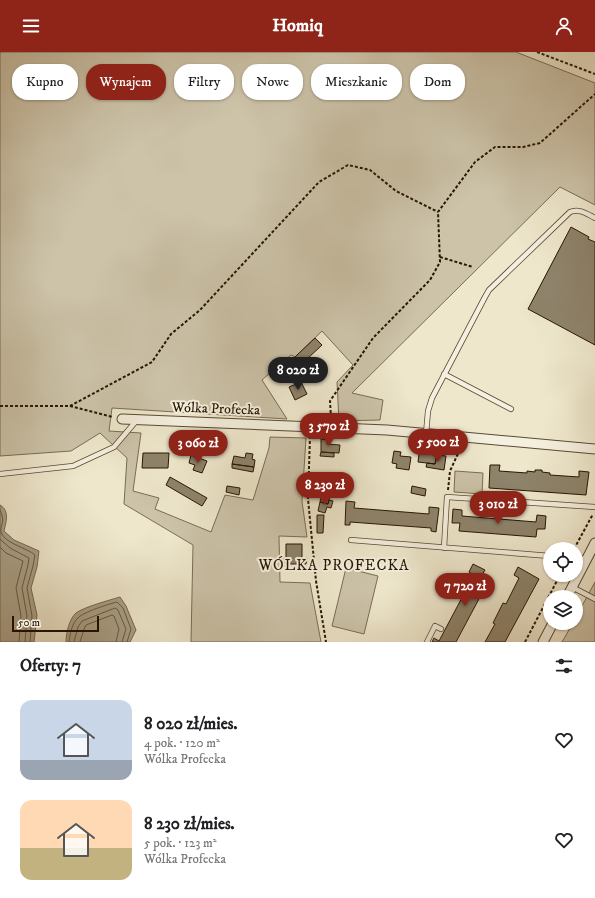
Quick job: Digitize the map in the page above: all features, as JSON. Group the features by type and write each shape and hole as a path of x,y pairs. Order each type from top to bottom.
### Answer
{"street":[{"name":"Wólka Profecka","path":"122,419 331,428 595,448"},
{"path":"570,590 595,543"},
{"path":"543,642 549,630"}],"lane":[{"path":"426,434 428,411 432,398 489,290 570,212 575,210 580,211 595,218"},
{"path":"444,374 511,409"},
{"path":"0,474 73,466 114,447 137,420"},
{"path":"444,548 447,497 595,508"},
{"path":"351,540 543,555"},
{"path":"583,559 587,559"},
{"path":"572,587 595,599"},
{"path":"427,642 435,626 441,629"}],"path":[{"path":"537,52 595,74"},
{"path":"331,428 330,401 373,338 430,280 440,262 438,212 475,162 495,147 523,147 540,143 595,94"},
{"path":"70,406 152,362 171,334 200,310 319,182 348,165 370,170 396,191 438,212"},
{"path":"440,257 473,267"},
{"path":"0,406 70,406 122,419"},
{"path":"310,433 308,499 316,581 326,642"},
{"path":"447,497 450,471 462,446"},
{"path":"578,542 595,508"},
{"path":"525,642 556,582"}],"shaded area":[{"path":"0,52 516,52 595,83 595,205 560,187 352,393 383,400 380,420 339,421 337,382 353,365 322,331 295,357 291,355 262,380 287,419 112,408 109,431 141,433 133,491 159,498 155,509 211,532 225,495 253,500 269,448 270,437 306,438 302,501 307,537 279,536 280,582 310,583 321,642 191,642 193,545 124,504 127,458 100,433 71,451 0,456"},
{"path":"455,471 483,473 482,494 454,492"},
{"path":"346,568 378,576 364,634 332,626"},
{"path":"595,582 595,642 562,642 569,630 583,630 583,604"}],"water":[{"path":"0,505 6,513 4,531 14,540 39,551 37,567 31,588 37,615 34,642 0,642"},
{"path":"120,597 126,606 136,630 130,642 66,642 67,631 76,613 91,606"}],"building":[{"path":"571,227 595,242 595,345 528,309"},
{"path":"315,338 322,345 301,363 295,357"},
{"path":"301,382 307,394 295,400 289,387"},
{"path":"321,439 328,440 327,444 340,445 339,453 321,452"},
{"path":"420,447 425,447 425,454 437,455 435,464 418,462"},
{"path":"394,451 401,452 400,456 411,457 409,470 396,468 397,464 392,463"},
{"path":"321,452 334,453 334,457 320,456"},
{"path":"143,453 169,453 168,468 142,468"},
{"path":"246,453 253,454 252,459 255,460 254,467 232,464 234,456 245,458"},
{"path":"191,455 207,461 202,473 193,470 195,465 189,463"},
{"path":"437,455 446,456 444,470 426,467 427,463 435,464"},
{"path":"232,464 254,467 253,472 232,468"},
{"path":"490,465 500,465 499,471 527,473 527,471 535,472 535,470 542,470 542,472 550,473 550,475 579,477 579,471 589,472 586,495 489,488"},
{"path":"170,477 207,498 202,506 166,485"},
{"path":"324,485 332,487 328,504 320,502"},
{"path":"227,486 240,488 239,495 226,492"},
{"path":"412,486 426,489 425,496 411,493"},
{"path":"329,500 333,501 331,508 327,507 325,513 318,511 320,502 328,504"},
{"path":"346,501 355,502 354,508 429,514 429,507 439,508 436,532 431,531 431,528 350,522 350,525 345,525"},
{"path":"453,509 462,510 462,516 536,522 537,515 546,516 545,529 537,529 536,537 459,531 460,523 452,523"},
{"path":"317,515 324,515 323,533 317,533"},
{"path":"286,544 302,544 302,558 307,558 306,564 287,564 287,566 281,566 281,558 286,558"},
{"path":"473,564 485,570 480,578 488,582 456,642 432,642 434,638 439,641 474,575 469,572"},
{"path":"518,567 539,579 505,642 485,642 495,624 493,623 503,603 506,604 519,578 514,575"}],"district":[{"name":"WÓLKA PROFECKA","path":"334,565"}]}
